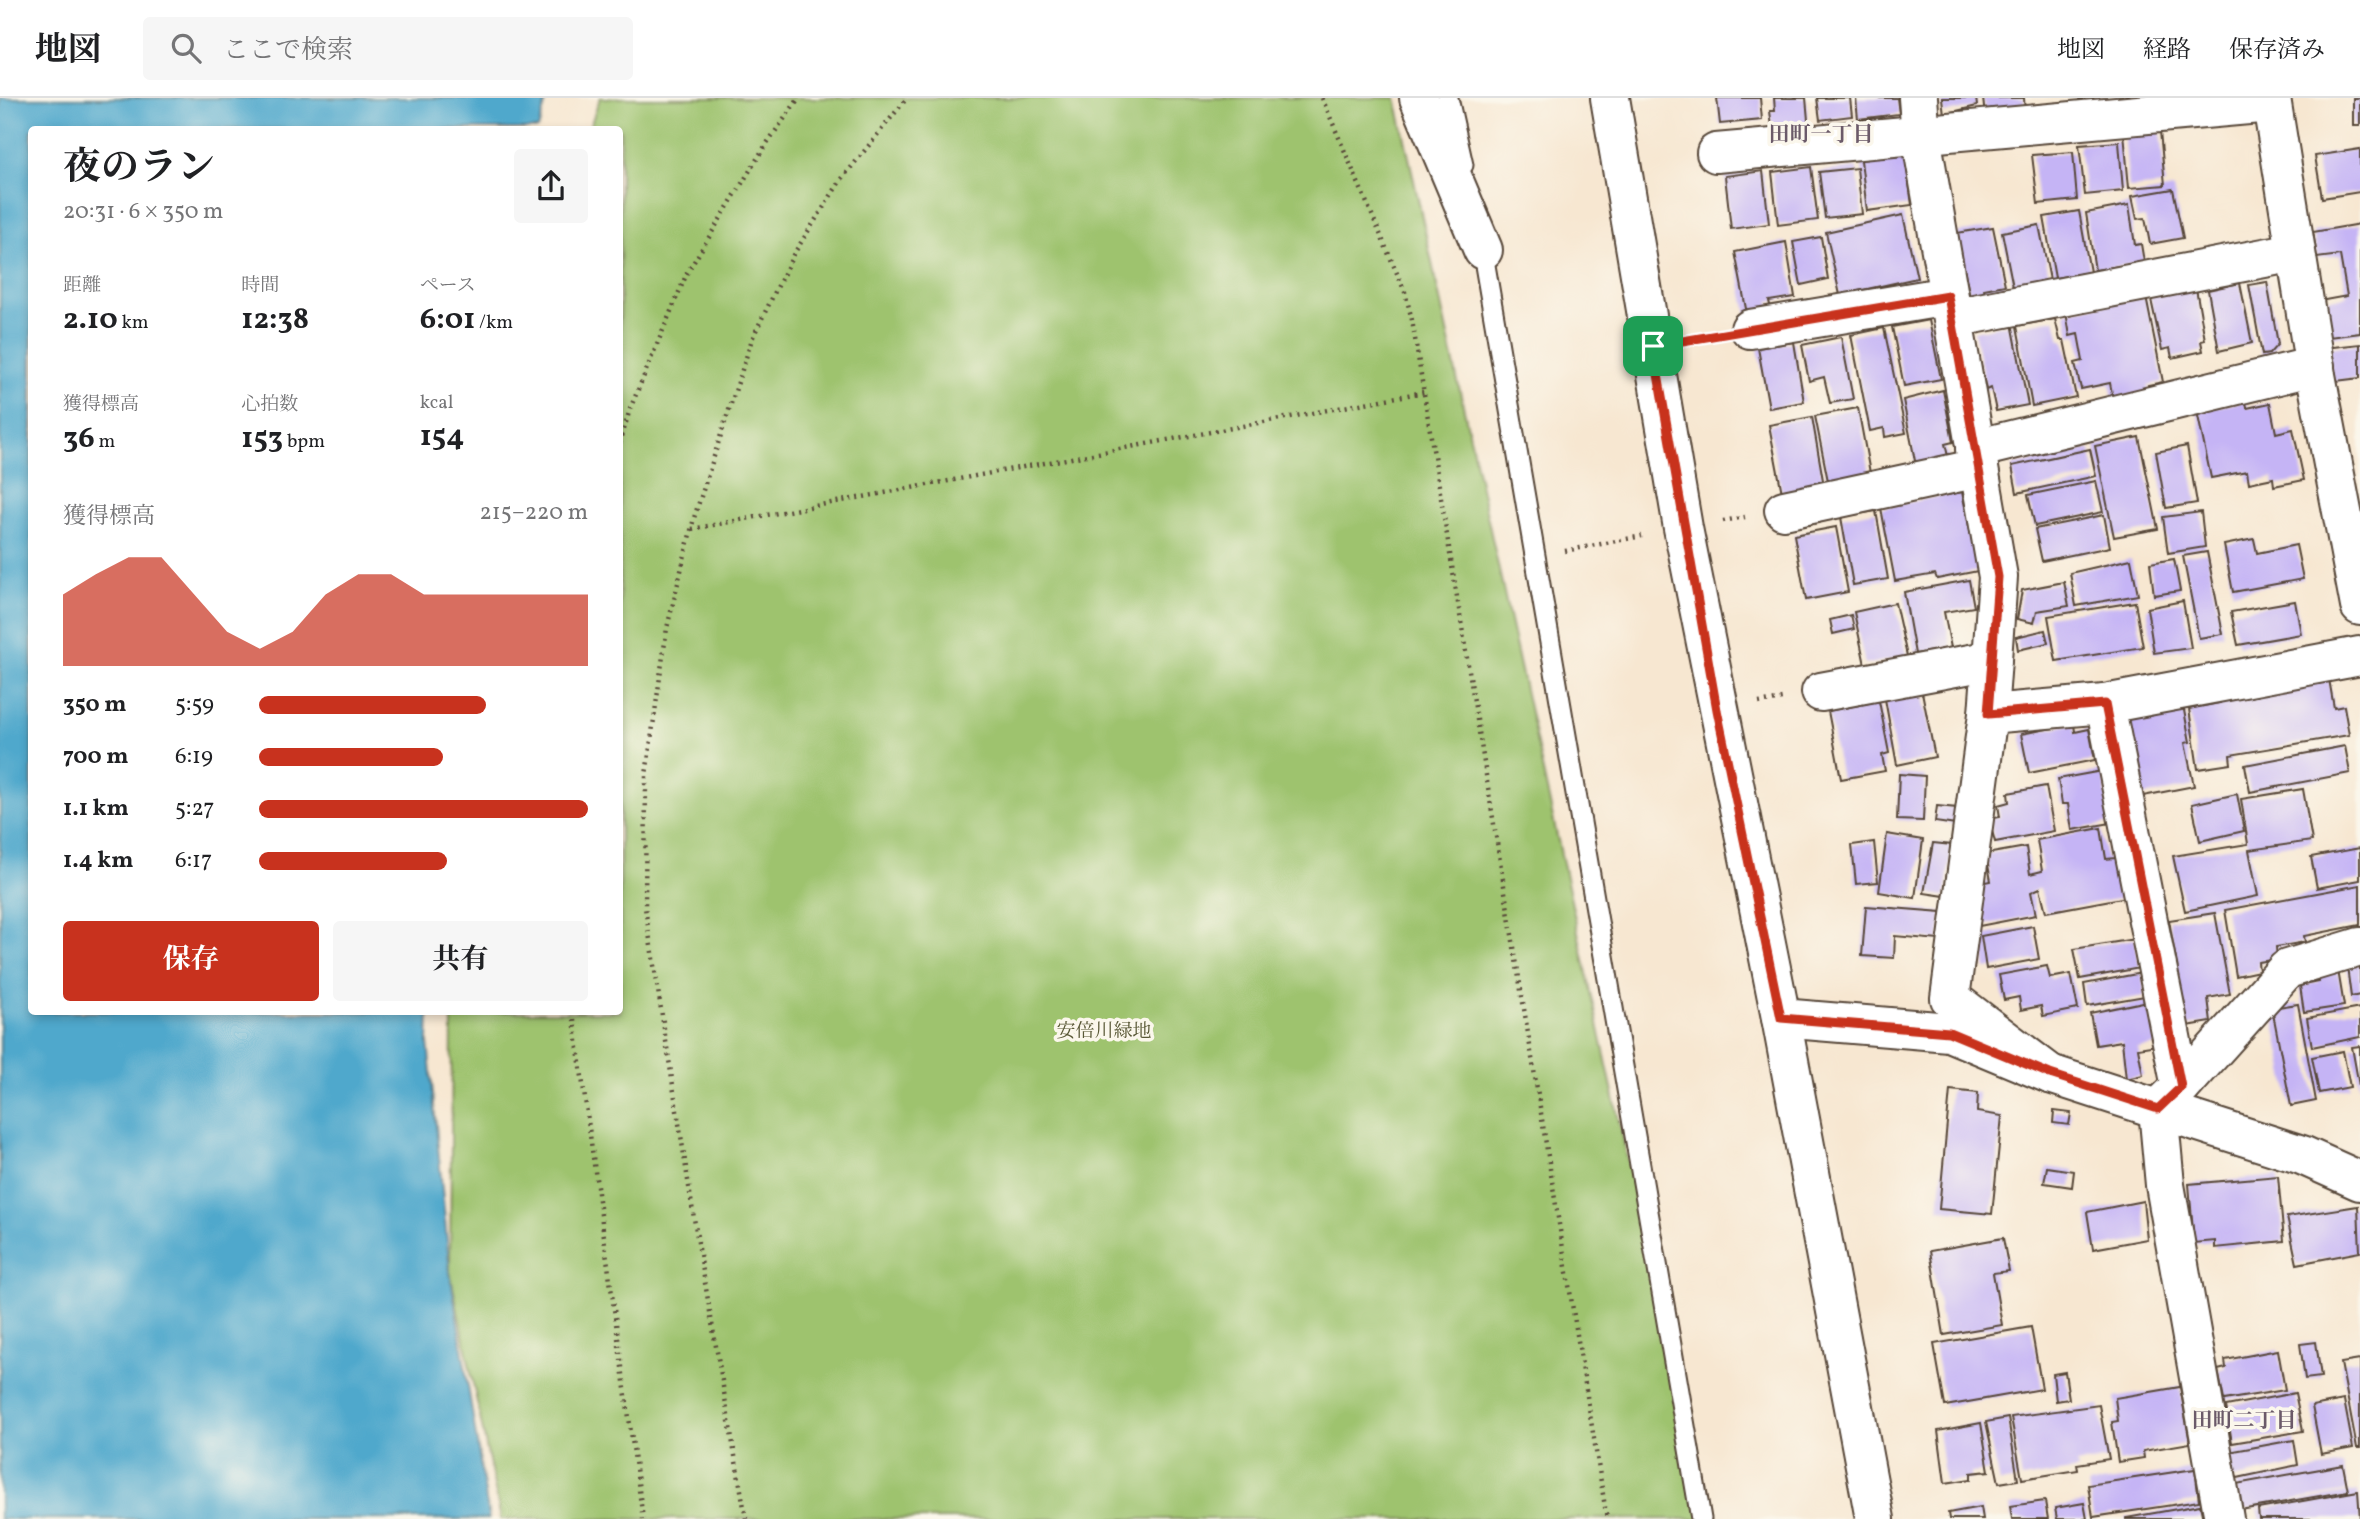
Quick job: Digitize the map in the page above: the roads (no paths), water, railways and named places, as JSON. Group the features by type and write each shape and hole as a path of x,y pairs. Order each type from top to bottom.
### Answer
{"street":[{"path":"1419,98 1483,250"},
{"path":"1610,98 1717,710 1781,1018 1875,1519"},
{"path":"1918,98 1921,136 1998,577 1988,714 1950,998 2050,1074"},
{"path":"1716,153 1921,136 2271,101 2315,366 2360,606"},
{"path":"1750,329 1950,307 2295,252"},
{"path":"1784,510 2315,366"},
{"path":"1988,714 2105,704 2360,656"},
{"path":"1821,692 1992,660"},
{"path":"2105,704 2170,1098 2165,1185 2224,1519"},
{"path":"2170,1098 2287,969 2360,947"},
{"path":"1781,1018 1949,1032 2050,1074 2170,1098 2360,1181"}],"lane":[{"path":"1448,98 1483,250 1701,1519"}],"water":[{"path":"0,98 547,98 539,126 28,126 28,1015 429,1015 428,1042 450,1272 489,1519 0,1519"}],"district":[{"name":"田町一丁目","path":"1821,135"},
{"name":"田町二丁目","path":"2244,1421"}],"park label":[{"name":"安倍川緑地","path":"1104,1032"}]}
